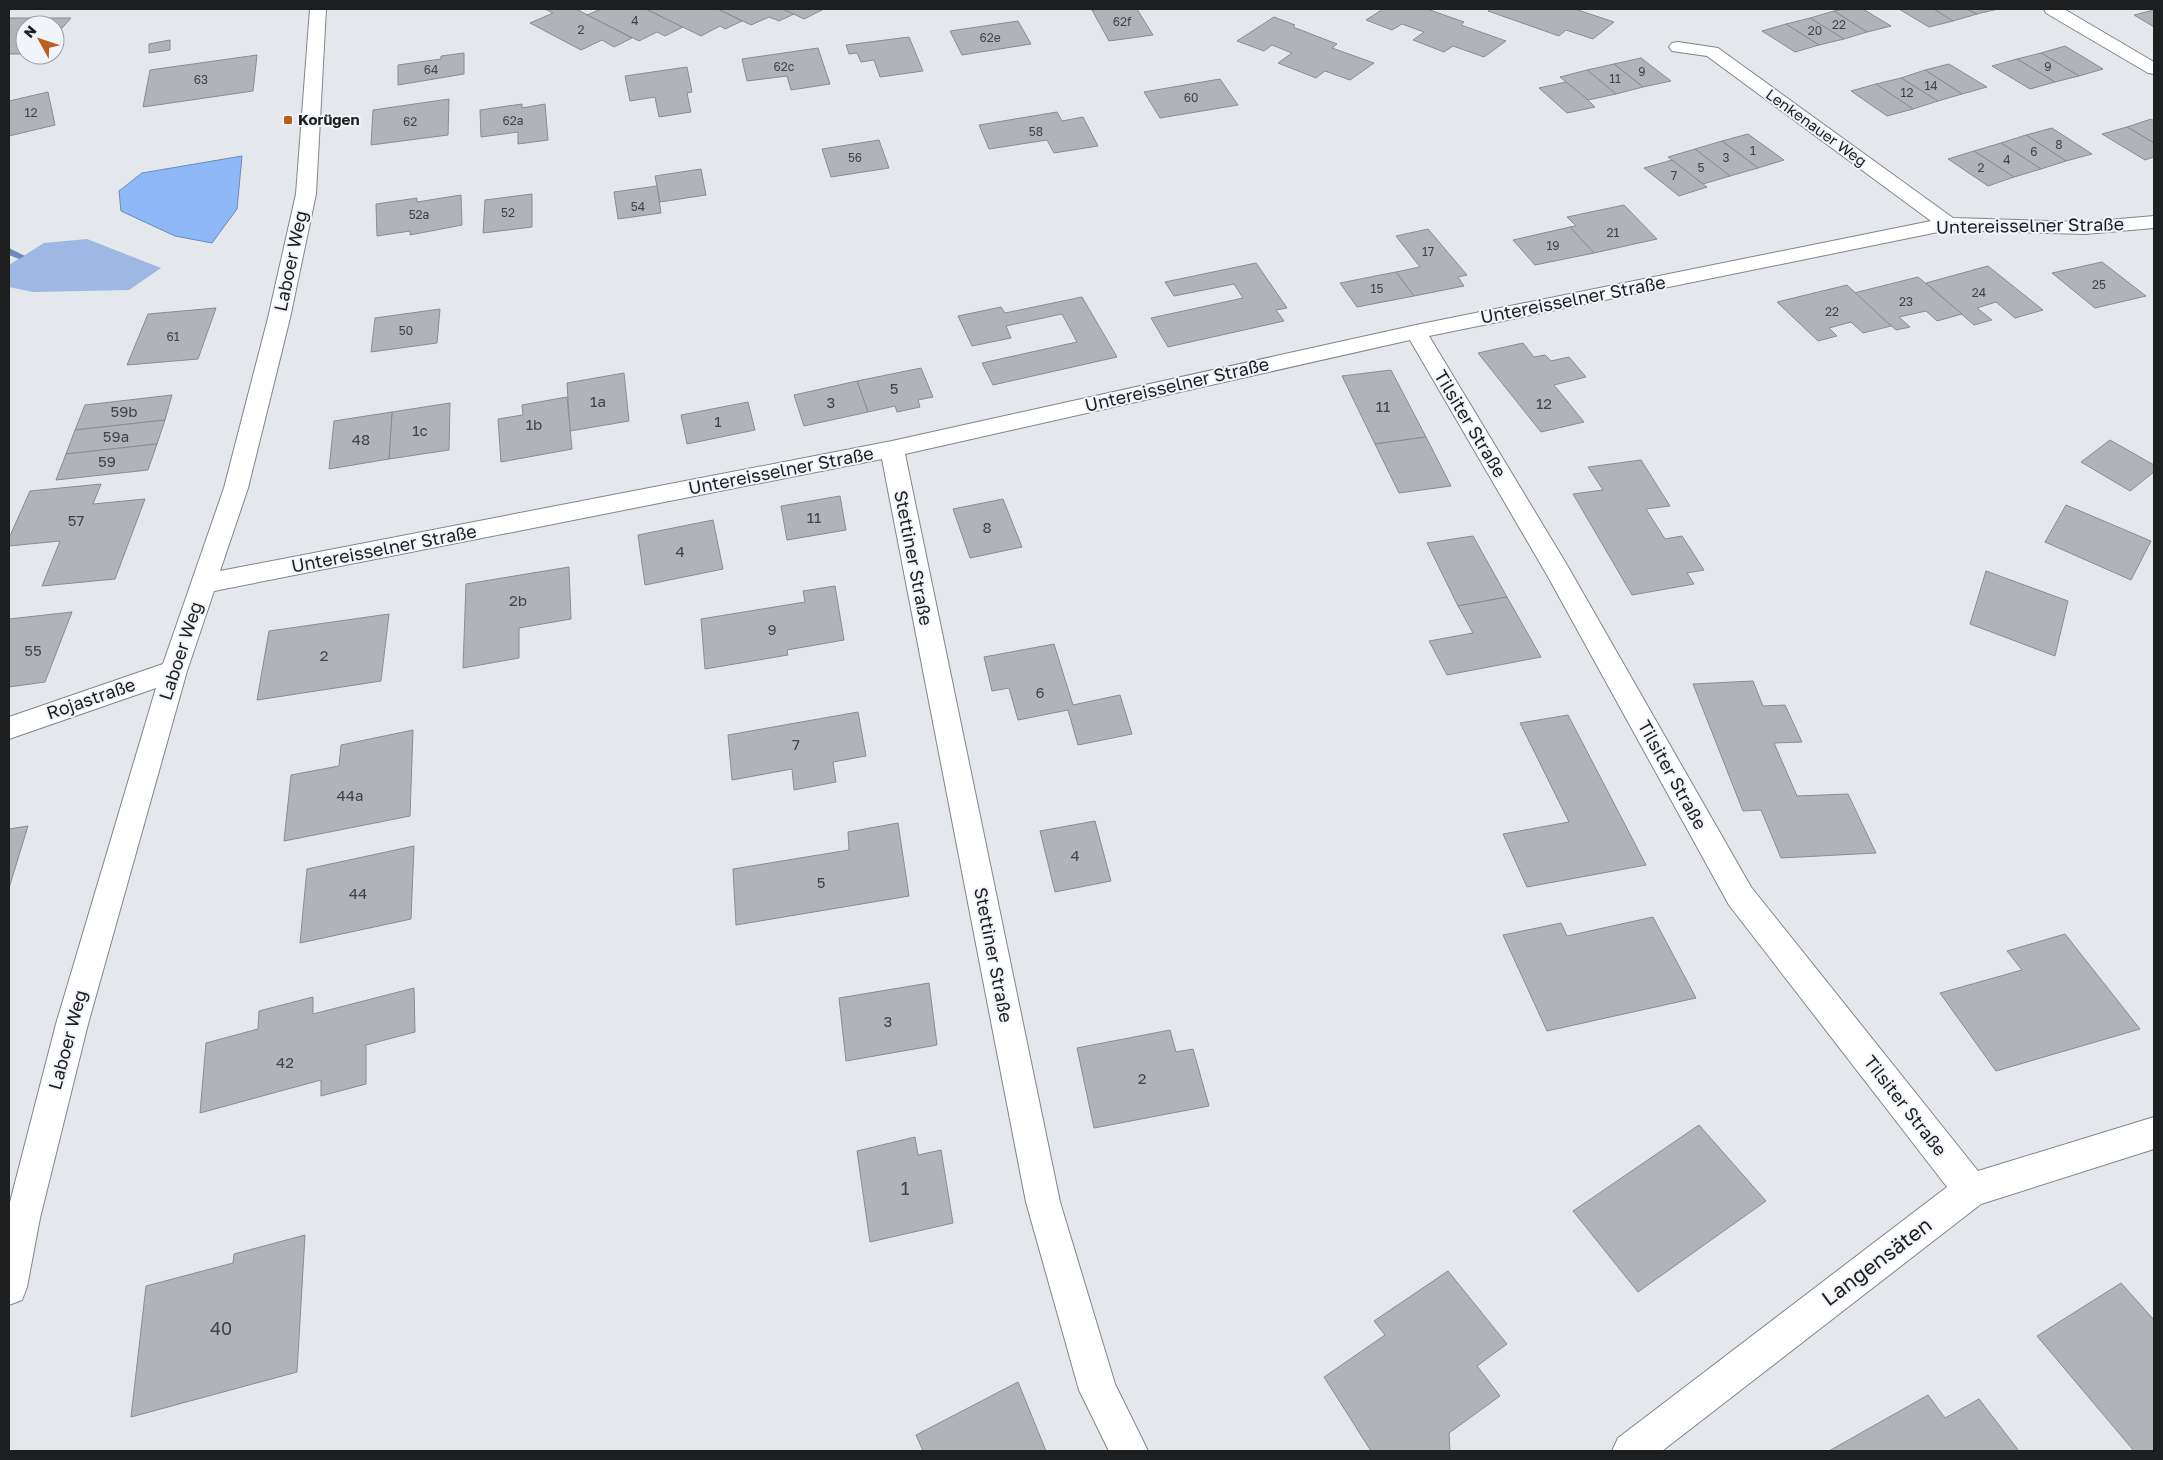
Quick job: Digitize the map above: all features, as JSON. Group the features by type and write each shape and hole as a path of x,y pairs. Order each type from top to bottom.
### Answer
{"street":[{"name":"Laboer Weg","path":"9,1287 16,1222 174,671 236,488 279,318 306,194 318,9"},
{"path":"2052,9 2154,69"},
{"name":"Lenkenauer Weg","path":"1678,47 1712,52 1948,224"},
{"name":"Untereisselner Straße","path":"203,584 892,449 1416,332 1948,224 2085,228 2154,222"},
{"name":"Tilsiter Straße","path":"1416,332 1558,572 1740,896 1971,1190"},
{"name":"Stettiner Straße","path":"892,449 1043,1202 1098,1390 1129,1451"},
{"name":"Rojastraße","path":"9,728 174,671"},
{"name":"Langensäten","path":"1631,1451 1971,1190 2154,1133"}],"shaded area":[{"path":"242,156 237,209 212,243 175,236 121,211 119,191 142,173"},
{"path":"87,239 161,268 129,290 33,292 9,287 9,265 44,243"}],"building":[{"path":"545,9 576,9 632,38 614,47 602,40 581,50 530,23 553,13"},
{"path":"601,9 646,9 683,27 665,36 657,32 639,41 587,15"},
{"path":"646,9 718,9 742,21 725,29 720,26 701,36"},
{"path":"718,9 783,9 794,14 779,21 769,17 751,25"},
{"path":"783,9 824,9 804,19"},
{"path":"1137,9 1153,35 1109,41 1092,10"},
{"path":"1383,9 1427,9 1464,22 1461,25 1506,41 1484,57 1453,46 1444,52 1413,40 1424,32 1402,24 1392,30 1366,20"},
{"path":"1491,9 1575,9 1614,22 1593,39 1566,30 1559,36 1488,11"},
{"path":"1863,9 1891,26 1867,32 1834,11"},
{"path":"1899,9 1934,9 1953,21 1929,27"},
{"path":"1934,9 1967,9 1977,14 1953,21"},
{"path":"1967,9 1998,9 1977,14"},
{"path":"2154,10 2154,27 2134,15"},
{"path":"1834,11 1867,32 1844,39 1810,18"},
{"path":"1274,17 1295,25 1293,27 1337,44 1332,48 1374,63 1350,80 1325,71 1316,78 1278,63 1292,53 1272,45 1264,51 1237,41"},
{"path":"9,18 15,18 15,54 9,54"},
{"path":"65,18 71,18 65,25"},
{"path":"1810,18 1844,39 1819,45 1786,24"},
{"path":"1018,21 1031,44 962,55 950,31"},
{"path":"1786,24 1819,45 1795,52 1762,31"},
{"path":"909,37 923,71 880,77 874,60 861,62 857,53 849,54 846,45"},
{"path":"170,40 170,50 149,53 149,44"},
{"path":"2065,46 2103,69 2079,76 2041,53"},
{"path":"818,48 830,84 791,90 787,76 747,81 742,59"},
{"path":"464,53 464,74 398,85 398,65 441,59 441,56"},
{"path":"2041,53 2079,76 2055,82 2017,59"},
{"path":"257,55 253,91 143,107 150,70"},
{"path":"1641,58 1671,81 1643,87 1614,64"},
{"path":"2017,59 2055,82 2030,89 1992,66"},
{"path":"1614,64 1643,87 1616,94 1587,70"},
{"path":"1949,64 1987,87 1962,94 1925,70"},
{"path":"687,67 692,92 687,93 691,112 659,117 655,97 630,101 625,76"},
{"path":"1587,70 1616,94 1588,100 1560,77"},
{"path":"1925,70 1962,94 1938,101 1901,78"},
{"path":"1901,78 1938,101 1913,109 1876,84"},
{"path":"1220,79 1238,105 1160,118 1144,92"},
{"path":"1566,82 1595,107 1567,113 1539,88"},
{"path":"1876,84 1913,109 1887,116 1851,91"},
{"path":"48,92 55,125 9,136 9,101"},
{"path":"449,99 448,135 371,145 373,110"},
{"path":"522,104 522,108 545,104 548,140 518,144 518,132 481,137 480,110"},
{"path":"1057,112 1062,121 1083,117 1098,146 1054,153 1047,140 989,149 979,125"},
{"path":"2151,119 2154,121 2154,143 2127,127"},
{"path":"2127,127 2154,143 2154,157 2145,160 2102,134"},
{"path":"2052,128 2092,154 2066,161 2026,135"},
{"path":"1748,134 1784,160 1758,168 1722,141"},
{"path":"2026,135 2066,161 2041,169 2001,143"},
{"path":"879,140 889,168 831,177 822,149"},
{"path":"1722,141 1758,168 1730,176 1695,149"},
{"path":"2001,143 2041,169 2014,177 1974,151"},
{"path":"1695,149 1730,176 1703,184 1668,157"},
{"path":"1974,151 2014,177 1988,186 1948,159"},
{"path":"1672,160 1707,187 1679,196 1644,168"},
{"path":"701,169 706,195 660,202 655,176"},
{"path":"657,186 661,213 618,219 614,192"},
{"path":"532,194 532,227 483,233 485,200"},
{"path":"461,195 462,225 410,235 410,231 377,236 376,204 417,198 417,202"},
{"path":"1624,205 1657,239 1594,253 1570,227 1576,226 1567,217"},
{"path":"1570,227 1594,253 1535,265 1513,240"},
{"path":"1428,229 1467,275 1458,277 1464,286 1414,296 1396,272 1420,267 1396,236"},
{"path":"2102,262 2146,296 2095,308 2052,273"},
{"path":"1256,263 1287,308 1276,310 1284,321 1168,347 1151,318 1243,298 1234,284 1174,296 1165,282"},
{"path":"1988,266 2043,310 2015,318 1996,302 1977,308 1992,320 1974,325 1926,283"},
{"path":"1396,272 1414,296 1357,307 1340,283"},
{"path":"1918,277 1962,314 1937,321 1926,311 1899,317 1910,327 1896,330 1854,293"},
{"path":"1847,285 1891,326 1863,333 1851,322 1829,328 1837,336 1818,341 1777,302"},
{"path":"1082,297 1117,357 993,385 982,363 1077,342 1062,314 1006,326 1011,338 972,346 958,316 1001,307 1005,313"},
{"path":"216,308 198,359 127,365 148,314"},
{"path":"440,309 437,343 371,352 375,318"},
{"path":"1523,343 1534,357 1545,355 1551,361 1569,357 1586,377 1554,385 1584,422 1541,432 1478,353"},
{"path":"921,368 933,397 918,400 920,407 897,412 895,406 868,412 857,381"},
{"path":"1391,370 1426,437 1375,444 1342,376"},
{"path":"624,373 629,421 570,431 567,383"},
{"path":"857,381 868,412 804,426 794,395"},
{"path":"172,395 165,420 75,430 85,405"},
{"path":"567,397 572,449 501,462 498,419 523,415 522,405"},
{"path":"748,402 755,430 687,444 681,415"},
{"path":"450,403 449,450 389,459 392,412"},
{"path":"392,412 389,459 329,469 334,421"},
{"path":"165,420 157,444 66,454 75,430"},
{"path":"1426,437 1451,486 1399,493 1375,444"},
{"path":"2110,440 2154,465 2154,472 2130,491 2081,462"},
{"path":"157,444 148,470 56,480 66,454"},
{"path":"1641,460 1670,506 1646,509 1665,539 1682,536 1704,570 1687,573 1694,584 1632,595 1573,494 1603,490 1588,467"},
{"path":"101,484 93,504 145,499 115,579 42,586 60,541 9,546 9,538 30,491"},
{"path":"840,496 846,530 787,540 781,506"},
{"path":"1003,499 1022,547 970,558 953,509"},
{"path":"2066,505 2151,541 2131,580 2045,542"},
{"path":"713,520 723,569 645,585 638,535"},
{"path":"1473,536 1507,597 1458,606 1427,543"},
{"path":"569,567 571,619 519,628 519,658 463,668 466,584"},
{"path":"1986,571 2068,601 2055,656 1970,624"},
{"path":"835,586 844,640 787,650 788,655 705,669 701,619 805,602 803,591"},
{"path":"1507,597 1541,657 1447,675 1429,641 1473,633 1458,606"},
{"path":"72,612 45,682 9,687 9,619"},
{"path":"389,614 381,681 257,700 269,631"},
{"path":"1054,644 1073,705 1120,695 1132,734 1078,745 1068,710 1018,720 1009,688 992,691 984,657"},
{"path":"1753,681 1763,706 1785,705 1802,742 1774,743 1797,796 1848,794 1876,853 1781,858 1761,810 1743,811 1693,684"},
{"path":"858,712 866,756 833,762 836,782 794,790 792,769 732,780 728,735"},
{"path":"1568,715 1646,865 1527,887 1503,834 1569,822 1520,723"},
{"path":"413,730 410,816 284,841 291,775 339,766 341,745"},
{"path":"1095,821 1111,881 1055,892 1040,831"},
{"path":"898,823 909,896 736,925 733,869 849,850 848,832"},
{"path":"28,826 9,888 9,829"},
{"path":"414,846 411,919 300,943 307,869"},
{"path":"1653,917 1696,998 1547,1031 1503,935 1561,923 1567,936"},
{"path":"2065,934 2140,1029 1996,1071 1940,993 2022,970 2007,951"},
{"path":"929,983 937,1045 846,1061 839,998"},
{"path":"414,988 415,1032 366,1045 366,1084 321,1096 321,1080 200,1113 206,1043 258,1029 259,1011 313,997 313,1014"},
{"path":"1170,1030 1176,1052 1193,1049 1209,1106 1094,1128 1077,1048"},
{"path":"1699,1125 1766,1201 1638,1292 1573,1211"},
{"path":"915,1137 918,1155 941,1150 953,1223 870,1242 857,1151"},
{"path":"305,1235 297,1372 131,1417 146,1286 233,1263 234,1254"},
{"path":"1448,1271 1507,1344 1477,1366 1500,1396 1449,1433 1450,1451 1371,1451 1324,1377 1385,1335 1374,1321"},
{"path":"2121,1283 2154,1320 2154,1451 2134,1451 2037,1336"},
{"path":"1018,1382 1046,1451 923,1451 916,1435"},
{"path":"1928,1395 1945,1418 1979,1399 2019,1451 1829,1451"}],"waterway":[{"path":"9,251 19,256"}],"place":[{"name":"Korügen","path":"288,120"}]}
